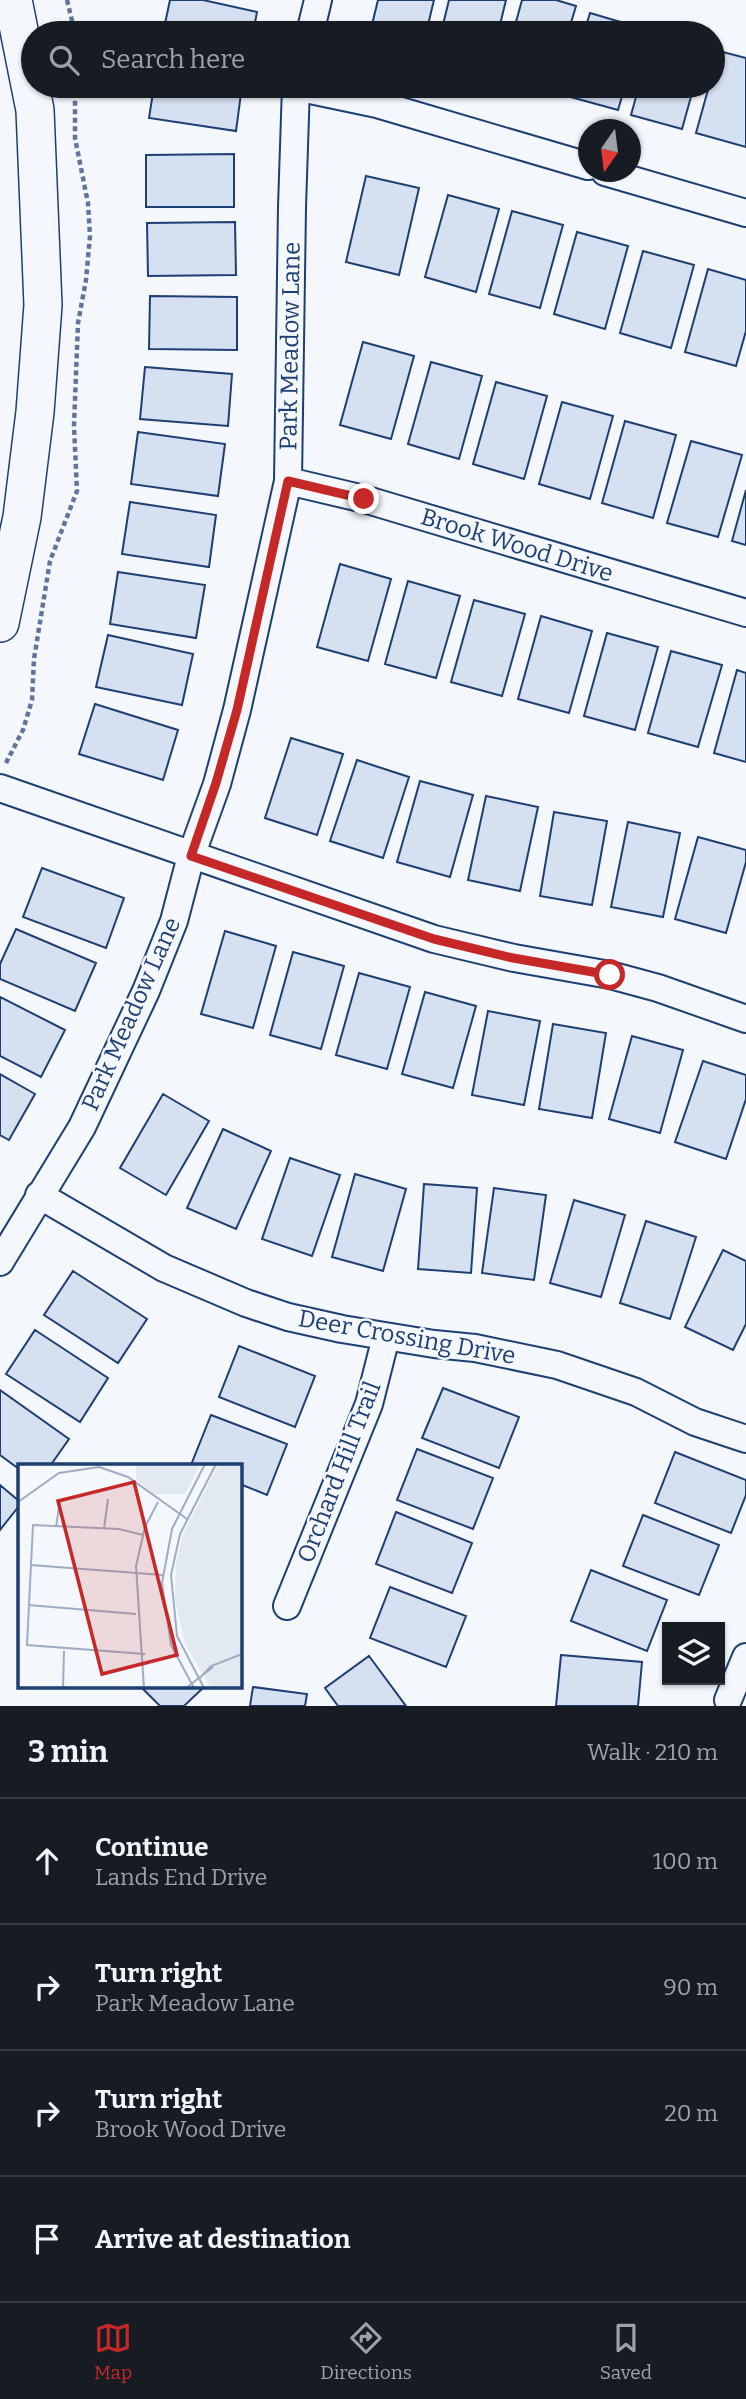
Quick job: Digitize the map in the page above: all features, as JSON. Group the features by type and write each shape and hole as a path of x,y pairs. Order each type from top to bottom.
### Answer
{"main road":[{"path":"13,0 21,40"},
{"path":"0,623 22,517 43,306 33,98"}],"street":[{"path":"313,21 318,0"},
{"name":"Park Meadow Lane","path":"0,1262 82,1128 141,1003 174,921 191,856 237,710 288,481 296,98"},
{"path":"348,98 578,163"},
{"path":"640,182 746,213"},
{"name":"Brook Wood Drive","path":"288,481 364,499 746,613"},
{"path":"0,788 434,939 513,958 610,975 681,995 746,1019"},
{"name":"Deer Crossing Drive","path":"39,1195 164,1268 205,1287 288,1317 386,1337 475,1348 557,1365 636,1392 695,1422 746,1440"},
{"name":"Orchard Hill Trail","path":"286,1606 369,1404 386,1337"},
{"path":"728,1700 746,1657"}],"path":[{"path":"67,0 72,21"}],"building":[{"path":"170,0 203,0 257,12 255,21 166,21"},
{"path":"378,0 434,0 429,21 373,21"},
{"path":"449,0 506,0 501,21 444,21"},
{"path":"522,0 556,0 576,6 572,21 516,21"},
{"path":"590,13 617,21 588,21"},
{"path":"725,53 746,58 746,147 696,133 706,98 725,98"},
{"path":"152,98 240,98 236,131 149,118"},
{"path":"574,98 622,98 618,110"},
{"path":"636,98 691,98 682,129 631,115"},
{"path":"234,154 234,207 146,207 146,155"},
{"path":"366,176 419,188 399,275 346,262"},
{"path":"448,195 499,209 476,292 425,277"},
{"path":"512,211 563,225 540,308 489,294"},
{"path":"235,222 236,275 148,276 147,223"},
{"path":"577,232 628,246 605,329 554,314"},
{"path":"643,251 694,265 671,348 620,333"},
{"path":"708,269 746,280 746,331 736,366 685,352"},
{"path":"150,296 237,297 237,350 149,349"},
{"path":"363,342 414,356 391,439 340,425"},
{"path":"431,362 482,376 459,459 408,444"},
{"path":"145,367 232,374 228,426 140,419"},
{"path":"496,382 547,396 524,479 473,464"},
{"path":"562,402 613,416 590,499 539,484"},
{"path":"625,421 676,435 653,518 602,503"},
{"path":"138,432 225,444 218,496 131,484"},
{"path":"691,441 742,455 718,537 667,523"},
{"path":"746,490 746,545 732,541"},
{"path":"130,502 216,515 209,567 122,554"},
{"path":"340,564 391,579 368,661 317,647"},
{"path":"118,572 205,585 196,638 110,624"},
{"path":"408,581 460,596 436,678 385,664"},
{"path":"474,600 525,614 502,696 451,682"},
{"path":"541,616 592,631 569,713 518,699"},
{"path":"607,633 658,647 635,730 584,716"},
{"path":"108,635 193,654 182,705 96,687"},
{"path":"671,651 722,665 698,747 648,733"},
{"path":"737,670 746,673 746,762 714,753"},
{"path":"95,704 178,730 163,780 79,754"},
{"path":"291,738 343,754 317,835 265,818"},
{"path":"357,760 409,777 383,858 330,841"},
{"path":"420,781 473,795 450,877 397,862"},
{"path":"486,796 538,807 520,891 468,880"},
{"path":"554,812 607,821 592,905 540,896"},
{"path":"628,822 680,833 663,917 611,907"},
{"path":"698,837 746,850 746,862 726,933 675,919"},
{"path":"42,868 124,898 106,948 23,917"},
{"path":"16,929 96,963 75,1011 0,979 0,964"},
{"path":"225,931 276,946 253,1028 201,1014"},
{"path":"293,952 344,966 321,1049 270,1035"},
{"path":"359,973 410,987 387,1069 336,1055"},
{"path":"425,992 476,1006 453,1088 402,1074"},
{"path":"0,997 65,1030 41,1077 0,1056"},
{"path":"488,1011 540,1021 524,1105 472,1095"},
{"path":"553,1024 606,1033 592,1118 539,1109"},
{"path":"632,1036 683,1050 660,1133 609,1119"},
{"path":"703,1061 746,1075 746,1099 726,1159 675,1142"},
{"path":"0,1074 35,1094 9,1140 0,1135"},
{"path":"163,1094 209,1121 166,1195 120,1168"},
{"path":"223,1129 271,1151 236,1229 187,1208"},
{"path":"290,1158 340,1175 312,1256 262,1239"},
{"path":"355,1174 406,1189 383,1271 332,1257"},
{"path":"424,1184 477,1188 471,1273 418,1269"},
{"path":"494,1188 546,1195 534,1280 482,1273"},
{"path":"574,1200 625,1215 601,1297 550,1283"},
{"path":"646,1221 696,1237 670,1319 620,1303"},
{"path":"723,1250 746,1261 746,1324 733,1350 685,1327"},
{"path":"73,1271 147,1319 118,1363 44,1315"},
{"path":"35,1330 108,1378 80,1422 6,1374"},
{"path":"239,1346 315,1376 295,1427 219,1397"},
{"path":"443,1388 519,1417 499,1468 422,1438"},
{"path":"0,1390 69,1439 51,1464 18,1464 18,1468 0,1455"},
{"path":"211,1415 287,1444 267,1495 242,1485 242,1464 191,1464"},
{"path":"417,1449 493,1478 473,1529 397,1500"},
{"path":"675,1452 746,1480 746,1495 731,1533 655,1503"},
{"path":"0,1485 18,1500 18,1507 0,1530"},
{"path":"396,1512 472,1543 452,1593 376,1564"},
{"path":"643,1515 719,1545 699,1595 623,1566"},
{"path":"591,1570 667,1600 647,1651 571,1621"},
{"path":"390,1587 466,1616 446,1667 370,1638"},
{"path":"561,1655 642,1662 638,1706 556,1706"},
{"path":"369,1656 406,1706 338,1706 325,1688"},
{"path":"253,1687 307,1694 305,1706 250,1706"},
{"path":"142,1688 203,1688 184,1706 160,1706"}],"route":[{"path":"364,499 288,481 237,710 191,856 434,939 513,958 610,975"}]}
